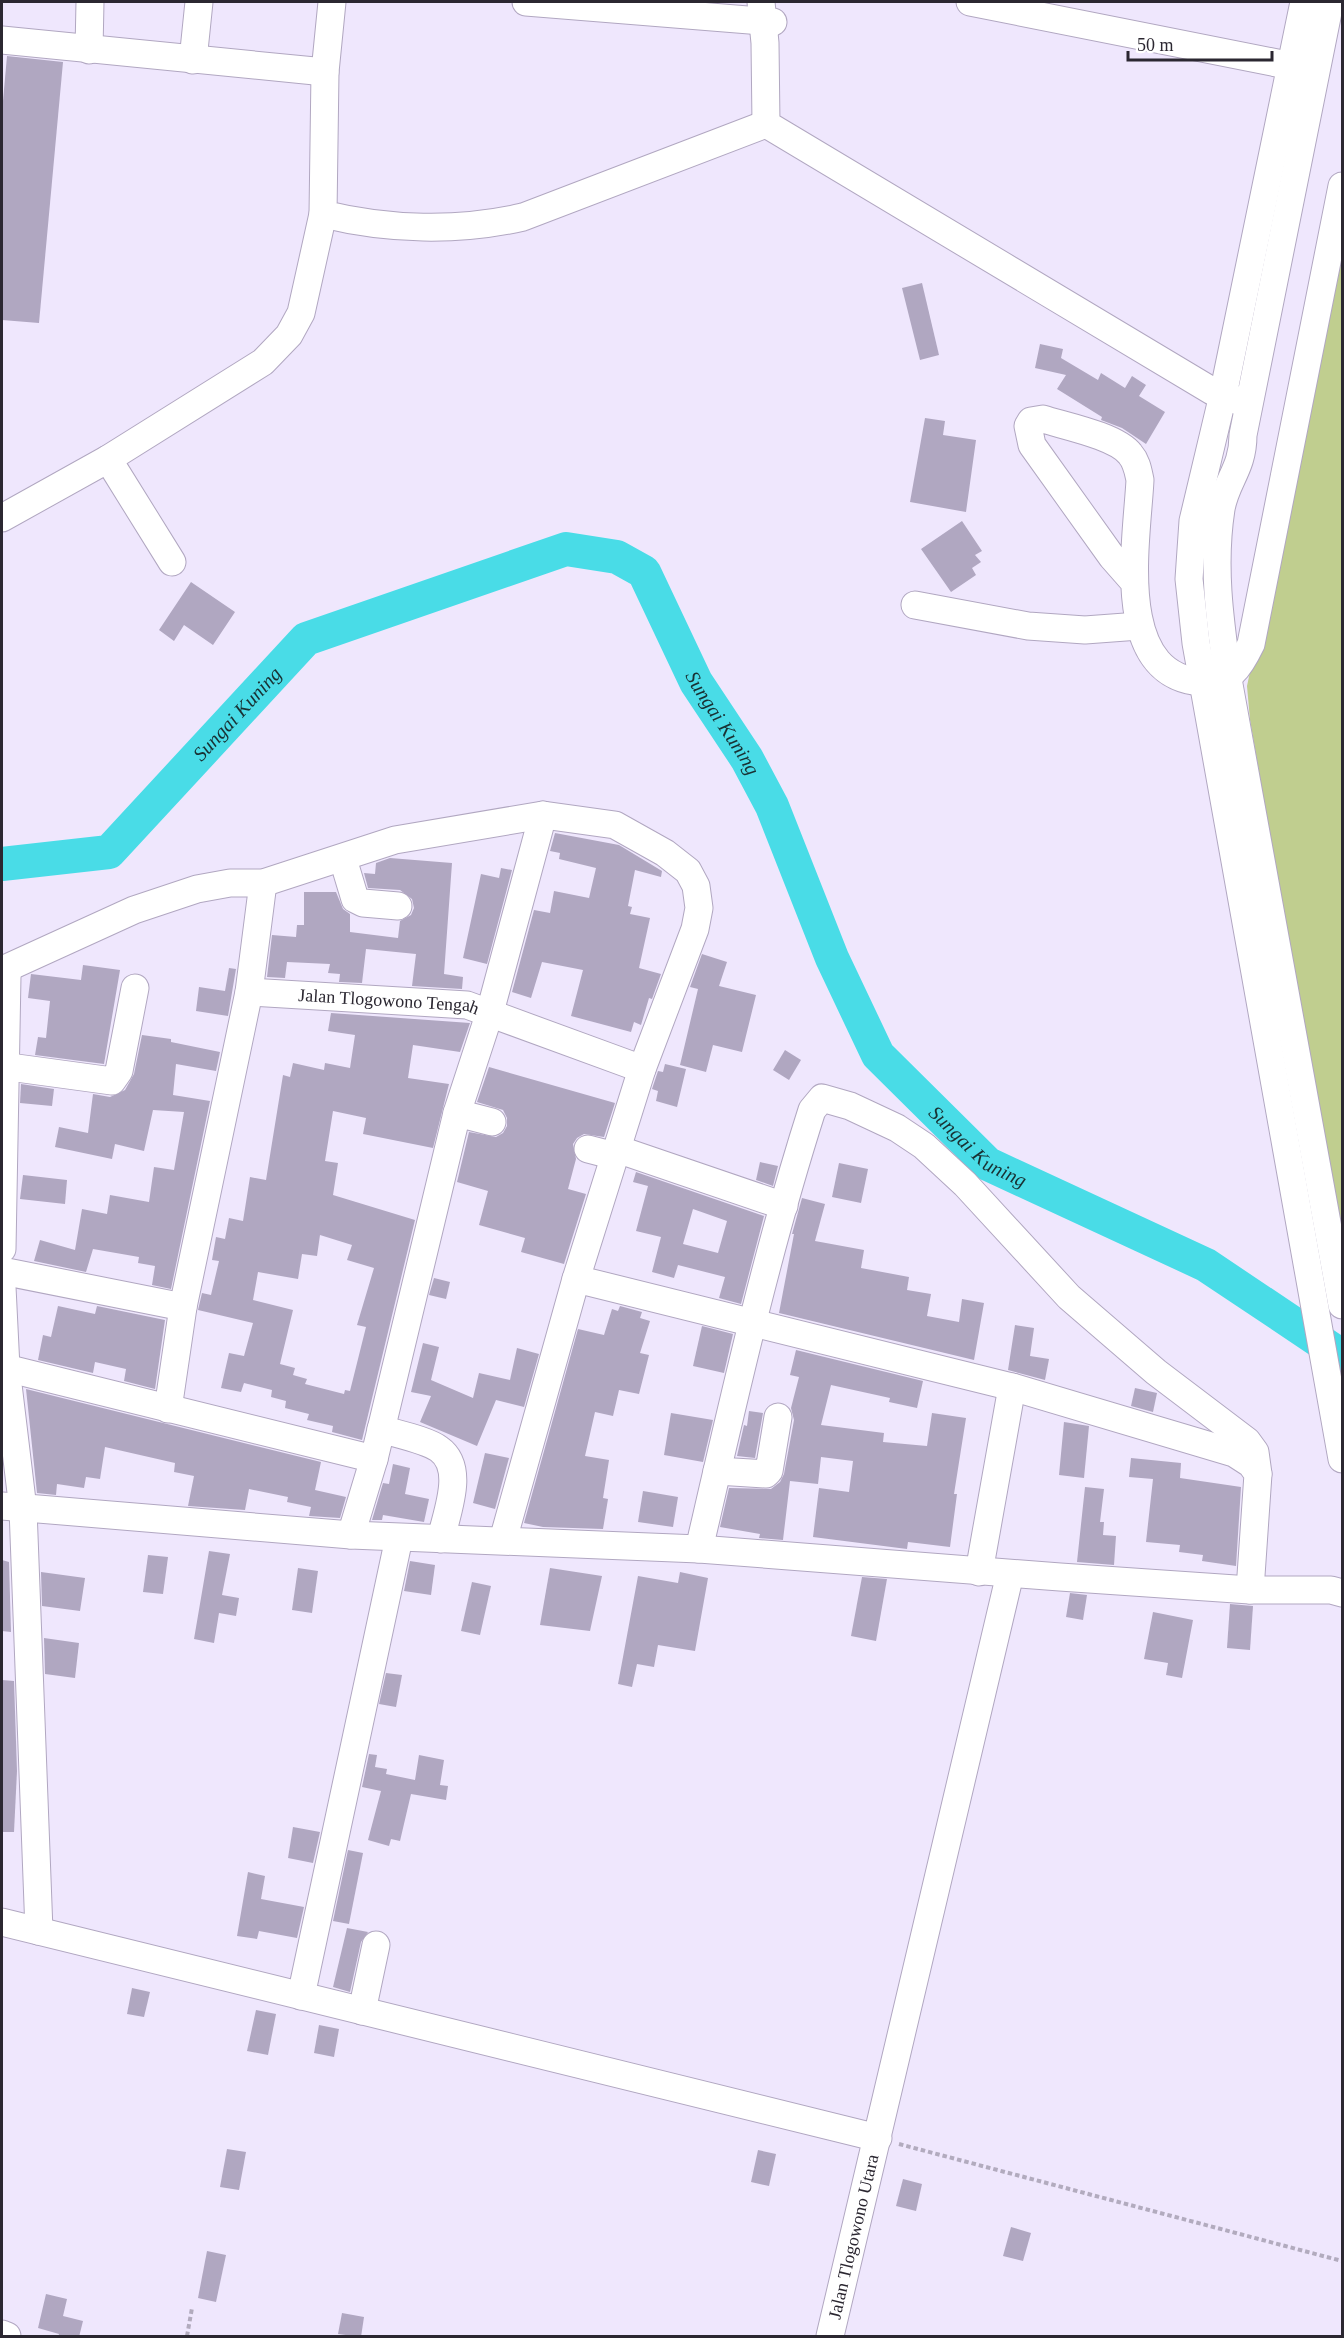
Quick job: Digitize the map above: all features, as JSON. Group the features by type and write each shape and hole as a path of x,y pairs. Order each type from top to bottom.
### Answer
{"street":[{"path":"89,50 90,2"},
{"path":"193,60 199,2"},
{"path":"2,518 108,459 263,362 289,335 301,313 323,213 325,72 332,2"},
{"path":"526,2 767,18 766,124"},
{"path":"970,2 1292,66"},
{"path":"1304,2 1223,396 1193,521 1190,567 1196,643 1216,681 1342,1305"},
{"path":"1330,2 1248,405 1243,435 1243,456 1222,505 1215,550 1215,582 1216,681 1314,1302 1342,1459"},
{"path":"2,40 325,72"},
{"path":"323,213 352,221 460,228 486,226 523,217 766,124"},
{"path":"766,124 1223,396 1248,405"},
{"path":"1134,582 1112,557 1032,446 1028,433 1031,421 1043,419 1110,440 1129,452 1137,466 1140,480 1134,582 1139,626 1151,652 1162,667 1185,680 1216,681 1240,666 1251,644 1342,186"},
{"path":"108,459 172,562"},
{"path":"915,605 1028,626 1085,630 1139,626"},
{"path":"543,815 490,1012 642,1070"},
{"path":"2,1249 4,1066 9,967 134,910 166,899 197,889 230,883 263,883 343,859 395,840 543,815 615,825 665,853 688,871 696,886 699,908 695,928 642,1070 576,1279 503,1540"},
{"path":"343,859 355,899 363,903 398,906"},
{"path":"168,1409 183,1307 249,992 263,883"},
{"path":"4,1066 112,1081 119,1071 135,988"},
{"name":"Jalan Tlogowono Tengah","path":"249,992 448,1003 490,1012 457,1113 374,1459 351,1535"},
{"path":"699,1549 752,1324 806,1130 818,1100 830,1098 897,1128 924,1146 965,1184 1069,1298 1156,1372 1247,1441 1255,1452 1258,1474 1250,1590"},
{"path":"457,1113 492,1122"},
{"path":"588,1149 616,1152 784,1206"},
{"path":"2,1271 183,1307"},
{"path":"576,1279 1012,1387 1210,1444 1234,1453 1251,1464 1258,1474"},
{"path":"2,1287 12,1507 39,1931"},
{"path":"6,1368 374,1459"},
{"path":"979,1572 1012,1387"},
{"path":"717,1471 766,1474 769,1471 778,1417"},
{"path":"381,1429 440,1450 451,1465 453,1483 441,1539"},
{"path":"12,1507 351,1535 699,1549 979,1572 1250,1590 1331,1590 1342,1593"},
{"path":"301,1996 399,1538"},
{"name":"Jalan Tlogowono Utara","path":"830,2337 1010,1574"},
{"path":"2,1922 878,2138"},
{"path":"362,2011 376,1945"},
{"path":"2,2334 7,2337"}],"path":[{"path":"878,2138 1342,2261"},
{"path":"186,2337 192,2308"}],"green space":[{"path":"1342,237 1342,1248 1250,720 1247,686"}],"building":[{"path":"7,56 63,62 39,323 2,320 2,112"},
{"path":"922,283 939,355 920,360 902,288"},
{"path":"1040,344 1063,349 1061,358 1098,380 1101,373 1125,388 1132,376 1146,385 1139,396 1165,412 1146,444 1122,428 1101,420 1102,417 1057,389 1066,375 1035,368"},
{"path":"925,418 945,421 943,435 976,440 966,512 910,502"},
{"path":"962,521 982,551 975,555 981,562 972,568 976,575 951,592 921,549"},
{"path":"191,582 235,612 213,645 184,625 174,641 159,630"},
{"path":"555,833 619,845 662,871 661,877 635,870 628,906 632,907 630,914 650,918 639,968 661,974 652,999 649,998 641,1025 634,1022 631,1032 571,1016 583,970 542,962 531,998 512,992 534,910 550,913 554,891 589,898 596,868 559,859 560,853 550,851"},
{"path":"390,858 452,863 444,974 463,977 462,989 412,986 416,954 366,949 362,983 339,982 340,974 328,973 330,964 287,962 285,978 267,977 272,935 296,937 297,925 304,925 304,892 336,892 343,909 350,914 350,932 398,938 400,921 411,915 414,908 412,899 400,890 368,888 364,873 375,874 376,863"},
{"path":"501,868 512,870 487,964 463,958 481,874 499,878"},
{"path":"702,954 727,962 719,986 756,995 742,1052 713,1045 706,1072 680,1065 698,989 690,987"},
{"path":"83,965 120,970 104,1064 35,1055 38,1037 46,1038 50,1001 28,998 31,974 81,980"},
{"path":"229,968 236,969 228,1016 196,1011 199,987 225,991"},
{"path":"331,1013 470,1023 460,1052 413,1045 408,1078 449,1084 433,1148 363,1134 366,1118 333,1111 325,1161 338,1163 333,1195 415,1220 362,1440 332,1432 333,1426 307,1420 309,1414 285,1408 286,1401 271,1397 272,1390 244,1383 241,1392 221,1388 229,1353 244,1356 253,1323 198,1310 202,1293 211,1295 219,1261 212,1260 216,1237 225,1239 229,1218 243,1221 250,1177 266,1180 283,1075 290,1077 293,1063 324,1070 325,1063 350,1068 355,1035 328,1031","holes":["320,1235 352,1245 347,1260 374,1268 357,1325 366,1327 350,1391 345,1390 344,1394 305,1384 307,1379 293,1375 295,1368 280,1364 293,1310 253,1300 258,1272 298,1279 302,1254 317,1256"]},
{"path":"142,1035 171,1039 171,1042 220,1052 216,1071 176,1064 173,1095 210,1101 171,1289 152,1285 155,1266 138,1263 139,1257 93,1249 86,1272 34,1261 40,1240 75,1250 82,1209 107,1214 110,1195 149,1202 154,1167 174,1170 184,1112 153,1110 144,1151 115,1144 112,1159 55,1147 59,1127 88,1133 93,1094 110,1097 125,1090 134,1074"},
{"path":"785,1050 801,1060 789,1080 773,1070"},
{"path":"665,1064 686,1069 677,1107 656,1101 658,1091 652,1089 658,1071 663,1072"},
{"path":"489,1067 615,1103 604,1137 584,1134 573,1144 576,1159 568,1189 586,1194 564,1264 521,1252 525,1238 479,1225 488,1191 457,1182 469,1132 496,1137 503,1133 507,1126 507,1118 503,1110 477,1102"},
{"path":"21,1084 54,1089 52,1106 20,1103"},
{"path":"760,1162 778,1166 773,1186 756,1180"},
{"path":"839,1163 868,1169 861,1203 832,1197"},
{"path":"636,1172 764,1216 741,1304 719,1298 725,1277 678,1265 674,1278 652,1272 661,1237 636,1231 648,1186 633,1182","holes":["693,1209 727,1221 718,1253 683,1244"]},
{"path":"23,1175 67,1180 65,1204 20,1199"},
{"path":"802,1198 825,1204 815,1241 864,1250 861,1268 909,1277 907,1290 931,1294 927,1316 959,1322 962,1299 984,1303 974,1360 779,1313 794,1234 792,1234"},
{"path":"434,1278 450,1282 446,1299 429,1295"},
{"path":"58,1306 95,1314 97,1306 165,1320 155,1389 124,1381 126,1369 95,1362 93,1373 38,1360 43,1335 51,1337"},
{"path":"620,1306 642,1312 640,1318 650,1321 640,1353 649,1355 639,1394 619,1390 613,1416 595,1412 585,1456 609,1460 603,1498 608,1499 603,1529 543,1527 524,1523 578,1329 604,1335 612,1309 618,1311"},
{"path":"1015,1325 1034,1328 1030,1356 1049,1359 1045,1380 1008,1370"},
{"path":"702,1326 733,1334 724,1373 693,1366"},
{"path":"423,1343 439,1347 431,1380 473,1398 479,1373 510,1380 517,1348 539,1354 524,1407 496,1400 477,1446 420,1422 431,1396 411,1392"},
{"path":"796,1350 923,1381 917,1408 889,1402 890,1398 831,1385 821,1425 884,1433 883,1442 927,1446 932,1413 966,1418 954,1494 957,1494 950,1547 908,1542 907,1549 813,1537 819,1488 849,1492 853,1461 821,1457 818,1484 790,1481 783,1540 759,1538 760,1534 720,1527 729,1488 771,1489 780,1482 784,1474 794,1420 791,1408 799,1377 790,1375"},
{"path":"1135,1388 1157,1393 1153,1412 1131,1406"},
{"path":"26,1389 321,1462 315,1490 346,1497 340,1518 309,1516 311,1507 287,1502 288,1497 249,1489 245,1510 188,1506 194,1476 174,1472 175,1463 105,1447 100,1479 86,1477 84,1488 57,1484 56,1495 37,1493"},
{"path":"749,1411 763,1413 755,1458 737,1456 744,1425 747,1426"},
{"path":"671,1413 713,1420 703,1462 664,1455"},
{"path":"1064,1422 1089,1426 1084,1478 1059,1475"},
{"path":"485,1453 509,1458 495,1509 473,1503"},
{"path":"1131,1458 1181,1463 1180,1478 1241,1487 1236,1566 1202,1561 1203,1555 1179,1552 1180,1545 1146,1542 1153,1479 1129,1477"},
{"path":"393,1464 410,1468 405,1494 429,1499 424,1522 383,1515 382,1520 372,1520 383,1483 389,1484"},
{"path":"1085,1487 1104,1489 1100,1522 1104,1522 1103,1535 1116,1536 1114,1565 1077,1562"},
{"path":"643,1491 678,1497 673,1527 638,1522"},
{"path":"209,1551 230,1554 222,1595 239,1598 236,1616 219,1613 214,1643 194,1639"},
{"path":"148,1555 168,1557 163,1594 143,1592"},
{"path":"2,1560 9,1562 11,1632 2,1631"},
{"path":"410,1561 435,1565 431,1595 404,1591"},
{"path":"298,1568 318,1571 312,1613 292,1610"},
{"path":"550,1568 602,1576 590,1631 540,1625"},
{"path":"41,1572 85,1578 80,1611 42,1606"},
{"path":"680,1572 708,1578 695,1651 658,1645 654,1667 637,1664 632,1687 618,1684 638,1576 678,1583"},
{"path":"862,1577 887,1579 876,1641 851,1636"},
{"path":"472,1582 491,1586 480,1635 461,1631"},
{"path":"1070,1593 1087,1595 1083,1620 1066,1617"},
{"path":"1230,1604 1253,1606 1250,1650 1227,1648"},
{"path":"1153,1612 1193,1620 1182,1678 1166,1675 1168,1663 1144,1659"},
{"path":"44,1638 79,1643 75,1678 45,1674"},
{"path":"386,1673 402,1675 396,1707 379,1704"},
{"path":"2,1680 14,1681 17,1771 14,1832 2,1832"},
{"path":"369,1754 377,1755 375,1767 387,1769 386,1774 415,1780 419,1755 444,1760 440,1785 448,1786 446,1800 411,1794 400,1841 391,1839 389,1846 368,1840 381,1791 362,1787"},
{"path":"293,1827 320,1832 313,1863 288,1858"},
{"path":"348,1850 363,1853 349,1924 333,1921"},
{"path":"248,1872 265,1876 261,1899 304,1907 297,1938 259,1931 257,1939 237,1936"},
{"path":"347,1928 368,1932 361,1942 350,1992 333,1987"},
{"path":"132,1988 150,1992 144,2017 127,2014"},
{"path":"256,2010 276,2014 268,2055 247,2051"},
{"path":"319,2025 339,2029 334,2057 314,2053"},
{"path":"227,2149 246,2152 239,2190 220,2187"},
{"path":"758,2150 776,2154 769,2186 751,2182"},
{"path":"903,2179 922,2184 916,2211 896,2206"},
{"path":"1011,2227 1031,2233 1023,2261 1003,2256"},
{"path":"207,2251 226,2255 216,2302 198,2298"},
{"path":"46,2294 67,2299 63,2316 83,2321 79,2337 58,2337 59,2334 38,2328"},
{"path":"342,2313 364,2317 361,2337 338,2334"}],"waterway":[{"name":"Sungai Kuning","path":"2,864 109,852 306,639 566,549 617,557 644,572 696,682 747,759 772,806 832,958 878,1055 988,1164 1206,1265 1342,1356"}]}
